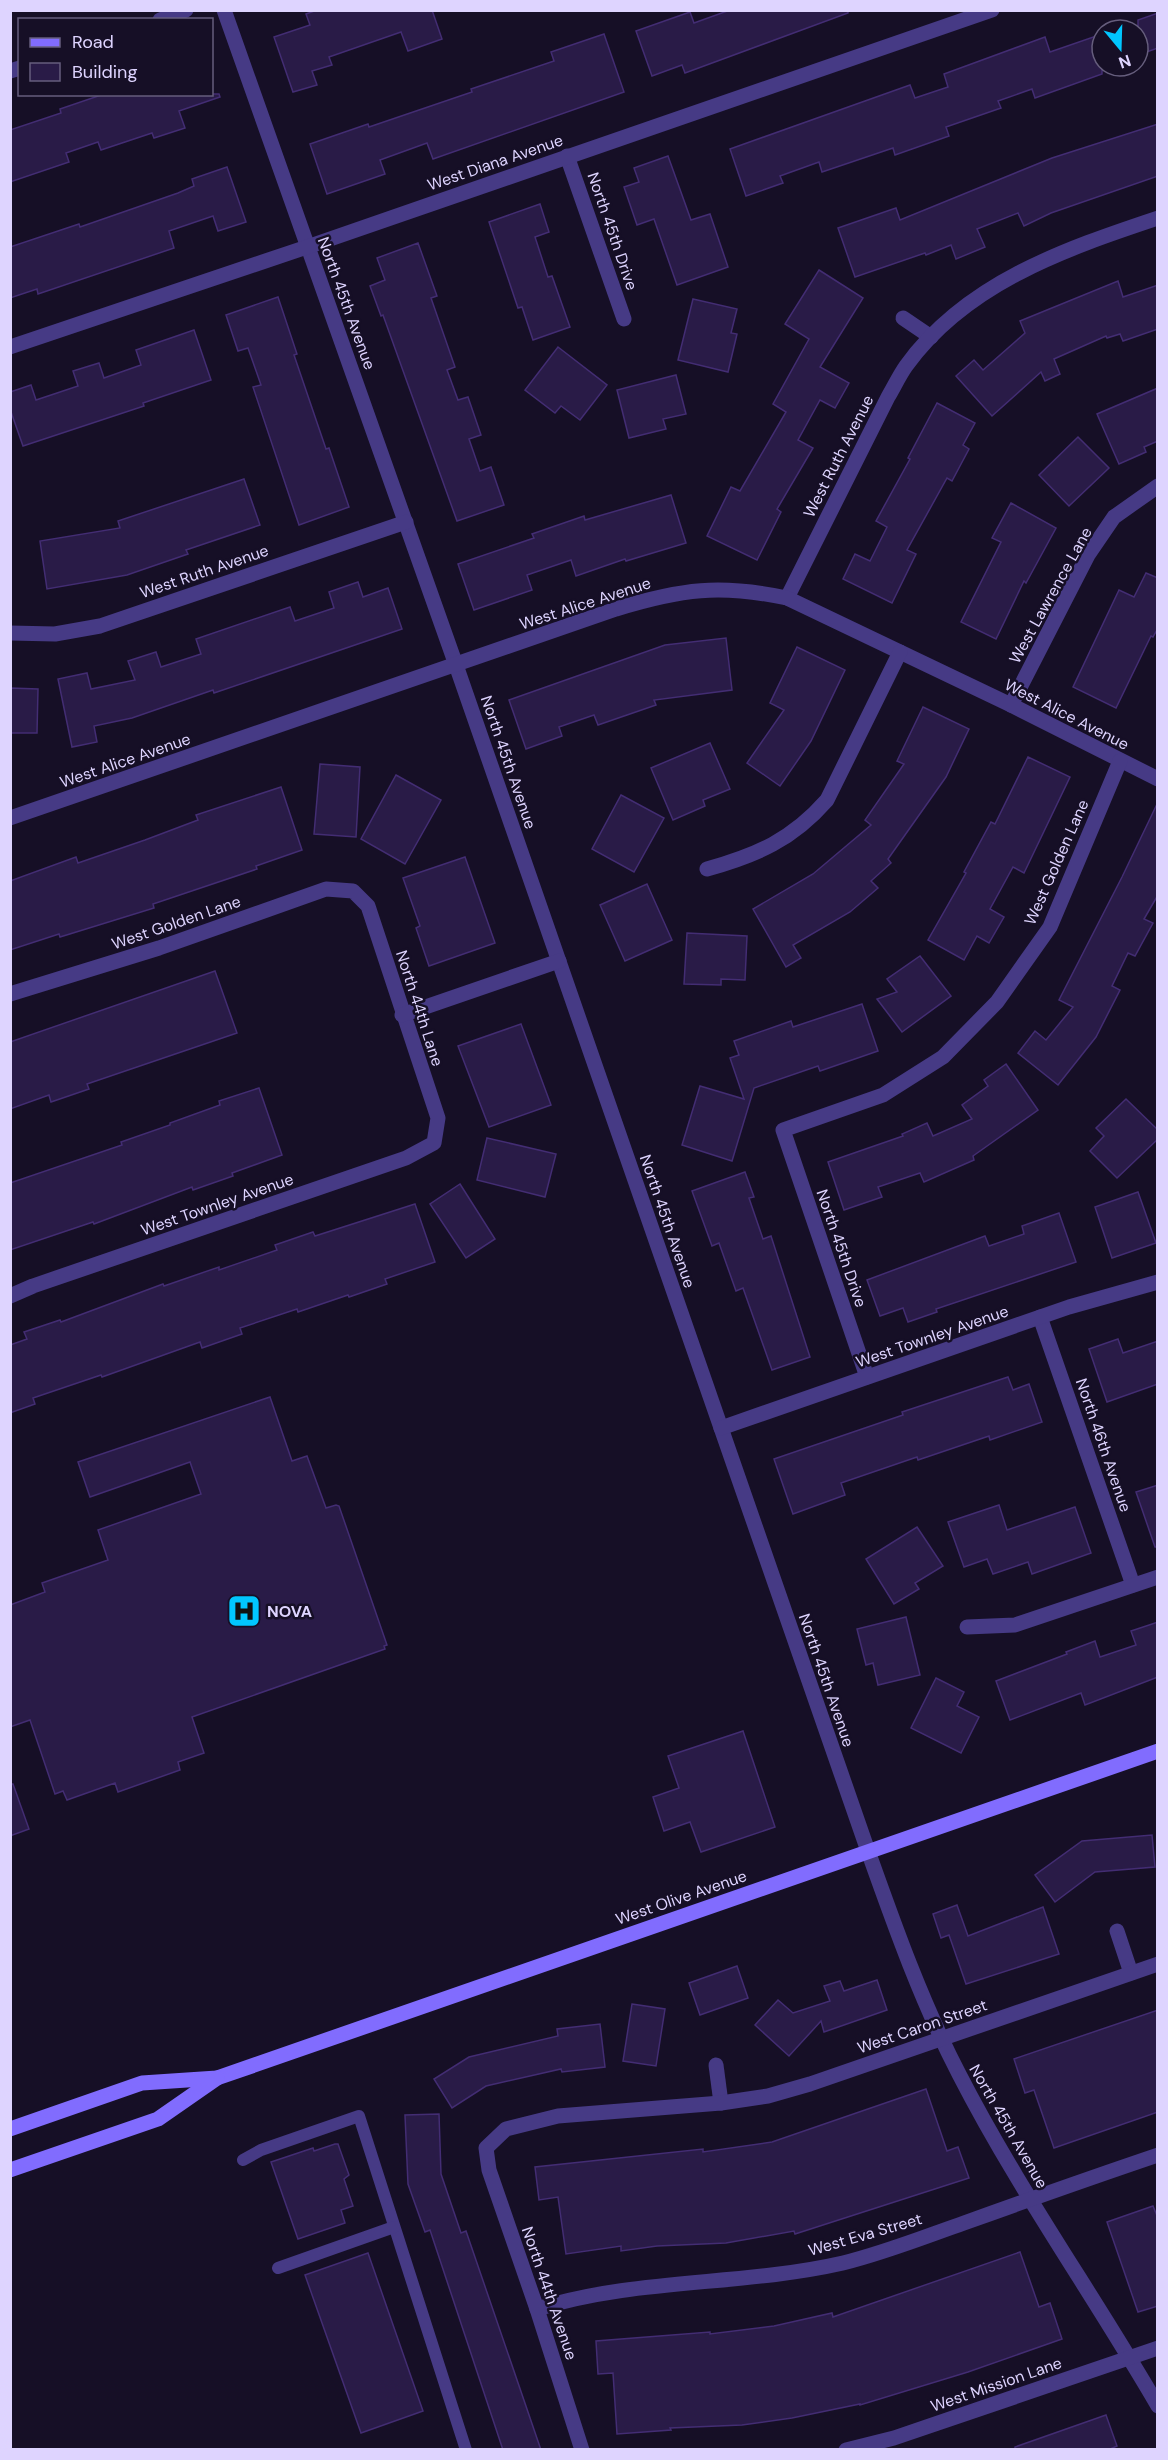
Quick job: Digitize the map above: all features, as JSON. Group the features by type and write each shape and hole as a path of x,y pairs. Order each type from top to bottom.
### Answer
{"main road":[{"name":"West Olive Avenue","path":"10,2129 142,2083 217,2078 1158,1751"},
{"name":"West Olive Avenue","path":"10,2170 158,2119 217,2078"}],"street":[{"path":"165,18 186,10"},
{"name":"North 45th Avenue","path":"224,10 406,522 868,1851 924,2001 959,2075 1030,2199 1130,2357 1158,2406"},
{"name":"West Diana Avenue","path":"10,347 307,247 992,10"},
{"name":"North 45th Drive","path":"567,156 624,319"},
{"name":"West Ruth Avenue","path":"787,598 888,398 906,366 931,336 973,299 1020,271 1087,241 1158,218"},
{"path":"903,318 931,336"},
{"name":"West Lawrence Lane","path":"1011,705 1088,555 1114,517 1158,486"},
{"name":"West Ruth Avenue","path":"10,633 55,634 100,626 406,522"},
{"name":"West Alice Avenue","path":"10,818 652,598 712,589 749,590 787,598 1158,778"},
{"path":"707,869 745,858 788,837 809,820 827,800 900,652"},
{"name":"West Golden Lane","path":"783,1130 884,1095 943,1057 997,1002 1050,927 1120,761"},
{"name":"West Golden Lane","path":"10,994 159,948 326,889 353,891"},
{"name":"North 44th Lane","path":"353,891 368,906 402,1015 438,1118 434,1143"},
{"path":"402,1015 559,961"},
{"name":"North 45th Drive","path":"783,1130 867,1377"},
{"name":"West Townley Avenue","path":"10,1296 33,1286 406,1158 434,1143"},
{"name":"West Townley Avenue","path":"721,1428 1041,1317 1158,1282"},
{"name":"North 46th Avenue","path":"1041,1317 1133,1585"},
{"path":"967,1627 1015,1625 1158,1577"},
{"path":"1117,1931 1131,1973"},
{"name":"West Caron Street","path":"486,2148 506,2129 558,2116 721,2103 768,2096 810,2084 1158,1964"},
{"path":"716,2065 721,2103"},
{"name":"North 44th Avenue","path":"486,2148 489,2170 582,2450"},
{"name":"West Eva Street","path":"537,2309 570,2299 633,2289 772,2276 844,2262 1158,2155"},
{"name":"West Mission Lane","path":"846,2450 894,2438 1158,2348"}],"lane":[{"path":"243,2160 261,2150 359,2116 466,2450"},
{"path":"278,2268 394,2227"}],"building":[{"path":"317,10 432,10 442,39 408,51 401,32 329,57 332,65 312,71 317,85 293,92 274,37 310,25 306,14"},
{"path":"730,10 848,10 848,13 685,73 682,65 652,76 636,31 690,12 694,23"},
{"path":"1158,13 1158,48 1150,51 1150,18 1144,18"},
{"path":"604,34 624,92 433,159 427,143 380,160 385,174 327,194 310,144 368,124 369,127 472,92 471,89 554,61 551,52"},
{"path":"1045,37 1050,52 1090,38 1091,78 1035,98 1032,89 998,101 1001,108 946,127 949,136 895,155 893,148 822,172 819,162 780,176 783,183 746,196 730,149 910,85 915,98 948,87 944,74"},
{"path":"213,94 219,94 220,97 179,111 185,128 154,138 152,133 101,150 98,142 66,153 69,162 10,182 10,130 61,113 60,109 98,96 213,96"},
{"path":"1158,124 1158,176 1051,213 1024,226 1018,213 977,229 985,247 956,259 951,245 855,277 838,228 896,208 900,220 1052,158"},
{"path":"668,156 691,220 710,214 728,267 677,285 654,219 637,225 624,187 639,182 634,168"},
{"path":"227,167 246,222 218,231 213,216 169,231 174,248 38,294 37,289 10,298 10,247 79,224 80,227 178,193 194,186 192,179"},
{"path":"540,204 549,232 535,237 548,277 552,276 570,327 533,340 522,307 518,308 489,222"},
{"path":"418,243 437,296 431,298 455,367 447,370 458,400 468,397 481,435 469,439 480,471 491,467 504,505 457,521 383,315 381,316 370,286 385,280 377,258"},
{"path":"819,270 863,298 820,367 849,383 835,408 820,400 798,440 813,448 777,509 781,512 757,560 707,536 731,487 740,491 786,412 773,404 809,339 785,324"},
{"path":"1118,281 1123,297 1158,285 1158,329 1123,341 1120,334 1107,338 1106,336 1054,359 1060,374 1045,381 1041,372 992,416 956,376 974,360 983,370 1025,333 1020,321"},
{"path":"278,297 297,354 294,355 326,449 329,448 349,507 299,525 253,387 261,385 248,348 238,351 226,315"},
{"path":"693,299 737,309 731,333 737,334 728,372 678,360"},
{"path":"194,330 211,380 143,403 144,406 23,446 10,409 10,392 31,385 36,400 78,386 73,371 99,363 104,378 141,365 136,350"},
{"path":"558,347 607,385 580,420 561,406 555,413 525,390"},
{"path":"676,375 686,414 663,419 666,429 629,438 617,390"},
{"path":"1158,388 1158,441 1144,447 1146,452 1119,464 1097,414"},
{"path":"937,403 975,423 963,445 969,449 952,481 947,478 907,550 916,554 892,603 843,579 855,554 870,561 887,527 876,521"},
{"path":"1078,437 1109,468 1069,506 1039,475"},
{"path":"244,479 260,525 186,550 188,554 127,575 47,589 40,541 120,528 118,521"},
{"path":"671,495 686,543 626,561 625,559 576,576 571,560 527,575 532,590 474,610 458,564 534,538 532,534 584,516 585,520"},
{"path":"1011,503 1056,528 1026,583 1024,581 996,639 961,622 1001,542 992,538"},
{"path":"1146,573 1158,578 1158,628 1153,637 1151,636 1116,708 1073,687 1119,590 1134,597"},
{"path":"358,582 363,597 388,588 402,629 214,693 213,690 132,718 94,726 97,742 72,747 58,679 87,673 91,689 135,680 128,661 156,652 161,667 201,654 196,639 290,607 295,621 334,608 329,592"},
{"path":"726,638 732,690 654,700 656,705 598,725 594,715 559,727 562,736 526,749 509,700 665,645"},
{"path":"797,647 845,670 811,741 780,786 747,763 784,710 770,703"},
{"path":"10,688 38,689 37,733 10,733"},
{"path":"923,707 969,729 946,777 888,859 891,863 871,881 878,888 850,912 793,945 801,958 786,967 753,909 813,874 871,825 865,820 904,764 897,761"},
{"path":"710,743 730,789 703,800 705,806 673,820 651,768"},
{"path":"1028,757 1070,777 1024,873 1013,867 990,909 1004,917 989,943 977,936 964,960 928,940 966,873 964,872 991,822 995,824"},
{"path":"320,764 360,767 356,837 314,834"},
{"path":"396,775 441,800 405,864 361,839"},
{"path":"281,787 302,850 256,866 257,869 153,904 154,908 10,950 10,881 76,857 78,863 145,840 198,820 196,815"},
{"path":"621,795 664,818 634,872 592,849"},
{"path":"1158,802 1158,895 1144,919 1153,923 1135,956 1128,953 1112,986 1120,990 1096,1037 1058,1085 1018,1053 1035,1031 1046,1040 1073,1007 1059,1000"},
{"path":"465,857 495,943 429,966 416,928 420,926 403,878"},
{"path":"647,884 672,940 625,961 600,905"},
{"path":"687,933 747,936 745,980 721,979 721,985 684,984"},
{"path":"920,956 951,996 902,1032 877,999 897,992 887,979"},
{"path":"215,971 237,1033 87,1084 89,1089 51,1102 49,1095 10,1109 10,1042"},
{"path":"862,1004 878,1051 820,1071 818,1066 754,1088 732,1161 682,1145 700,1086 744,1099 730,1058 739,1055 734,1041 791,1021 793,1027"},
{"path":"521,1024 551,1105 489,1127 458,1046"},
{"path":"1006,1064 1038,1110 973,1156 974,1160 924,1182 920,1173 878,1187 882,1197 844,1210 828,1162 903,1136 902,1134 927,1123 933,1136 972,1119 962,1105 988,1086 984,1080"},
{"path":"259,1088 282,1155 193,1190 192,1187 94,1224 93,1222 10,1250 10,1183 122,1145 121,1142 220,1105 219,1101"},
{"path":"1126,1099 1158,1130 1158,1139 1117,1178 1090,1151 1104,1136 1096,1128"},
{"path":"487,1138 556,1154 545,1197 477,1180"},
{"path":"745,1172 754,1197 749,1198 763,1239 771,1236 810,1357 772,1370 743,1288 736,1291 719,1243 712,1246 692,1191"},
{"path":"460,1184 495,1239 466,1258 430,1204"},
{"path":"1138,1192 1156,1243 1112,1258 1095,1207"},
{"path":"415,1204 435,1262 385,1279 387,1284 349,1297 348,1295 298,1312 297,1309 240,1328 242,1334 202,1348 200,1342 102,1377 101,1375 33,1398 35,1404 10,1413 10,1345 27,1339 24,1332 60,1320 61,1322 163,1284 164,1286 219,1267 219,1270 277,1250 275,1245 313,1232 315,1236"},
{"path":"1059,1213 1076,1262 936,1309 937,1312 908,1322 903,1308 880,1316 867,1280 985,1236 989,1246 1024,1234 1022,1226"},
{"path":"1118,1339 1123,1353 1158,1341 1158,1384 1107,1402 1089,1349"},
{"path":"1008,1377 1013,1390 1029,1384 1042,1422 990,1440 989,1436 918,1460 917,1457 841,1483 845,1495 793,1514 774,1459 903,1415 902,1412"},
{"path":"270,1397 292,1461 307,1456 326,1508 339,1506 387,1645 384,1646 385,1649 192,1717 204,1753 178,1762 180,1770 118,1792 115,1783 67,1800 63,1791 55,1794 30,1720 10,1727 10,1605 45,1592 42,1583 108,1560 98,1530 201,1494 190,1462 90,1497 78,1462"},
{"path":"1158,1485 1158,1547 1155,1547 1136,1492"},
{"path":"999,1505 1007,1530 1075,1507 1091,1553 1032,1574 1028,1562 993,1574 987,1559 964,1567 948,1522"},
{"path":"917,1527 943,1566 915,1583 919,1589 894,1604 866,1559"},
{"path":"906,1617 920,1675 878,1685 873,1663 866,1665 857,1629"},
{"path":"1158,1622 1158,1677 1085,1705 1081,1693 1010,1720 996,1681 1095,1641 1100,1657 1136,1645 1131,1631"},
{"path":"936,1678 964,1692 957,1706 979,1717 961,1753 911,1728"},
{"path":"743,1731 775,1827 701,1852 690,1822 664,1831 653,1797 679,1788 668,1756"},
{"path":"10,1784 13,1784 29,1829 10,1836"},
{"path":"1152,1835 1155,1867 1095,1872 1055,1902 1035,1875 1082,1841"},
{"path":"957,1905 968,1936 1043,1907 1059,1954 966,1984 949,1935 941,1938 933,1914"},
{"path":"737,1966 748,1998 700,2015 689,1983"},
{"path":"877,1980 887,2010 824,2032 821,2021 789,2056 755,2025 778,2000 793,2013 830,2001 824,1986 840,1981 844,1991"},
{"path":"632,2004 665,2009 656,2066 623,2061"},
{"path":"1158,2010 1158,2112 1054,2148 1034,2090 1025,2093 1014,2059"},
{"path":"600,2024 605,2067 562,2072 561,2069 486,2086 452,2108 434,2079 469,2057 558,2036 557,2029"},
{"path":"926,2089 947,2151 958,2147 969,2178 795,2234 794,2231 726,2243 657,2246 621,2251 621,2246 566,2254 558,2197 539,2200 535,2167 703,2149 703,2152 772,2142"},
{"path":"439,2114 441,2174 461,2233 466,2231 541,2450 503,2450 430,2230 425,2232 408,2184 405,2115"},
{"path":"338,2144 349,2175 344,2179 353,2206 341,2210 345,2223 298,2239 271,2162 313,2148 314,2151"},
{"path":"1153,2206 1158,2218 1158,2306 1138,2312 1107,2222"},
{"path":"1020,2252 1039,2307 1050,2303 1062,2339 968,2372 860,2405 742,2425 670,2428 671,2430 617,2434 613,2373 598,2374 596,2341 710,2332 710,2334 774,2326 832,2313 833,2317"},
{"path":"368,2253 423,2411 361,2433 305,2275"},
{"path":"1106,2415 1117,2446 1108,2450 1015,2450 1015,2447"}],"place":[{"name":"NOVA","path":"244,1611"}]}
